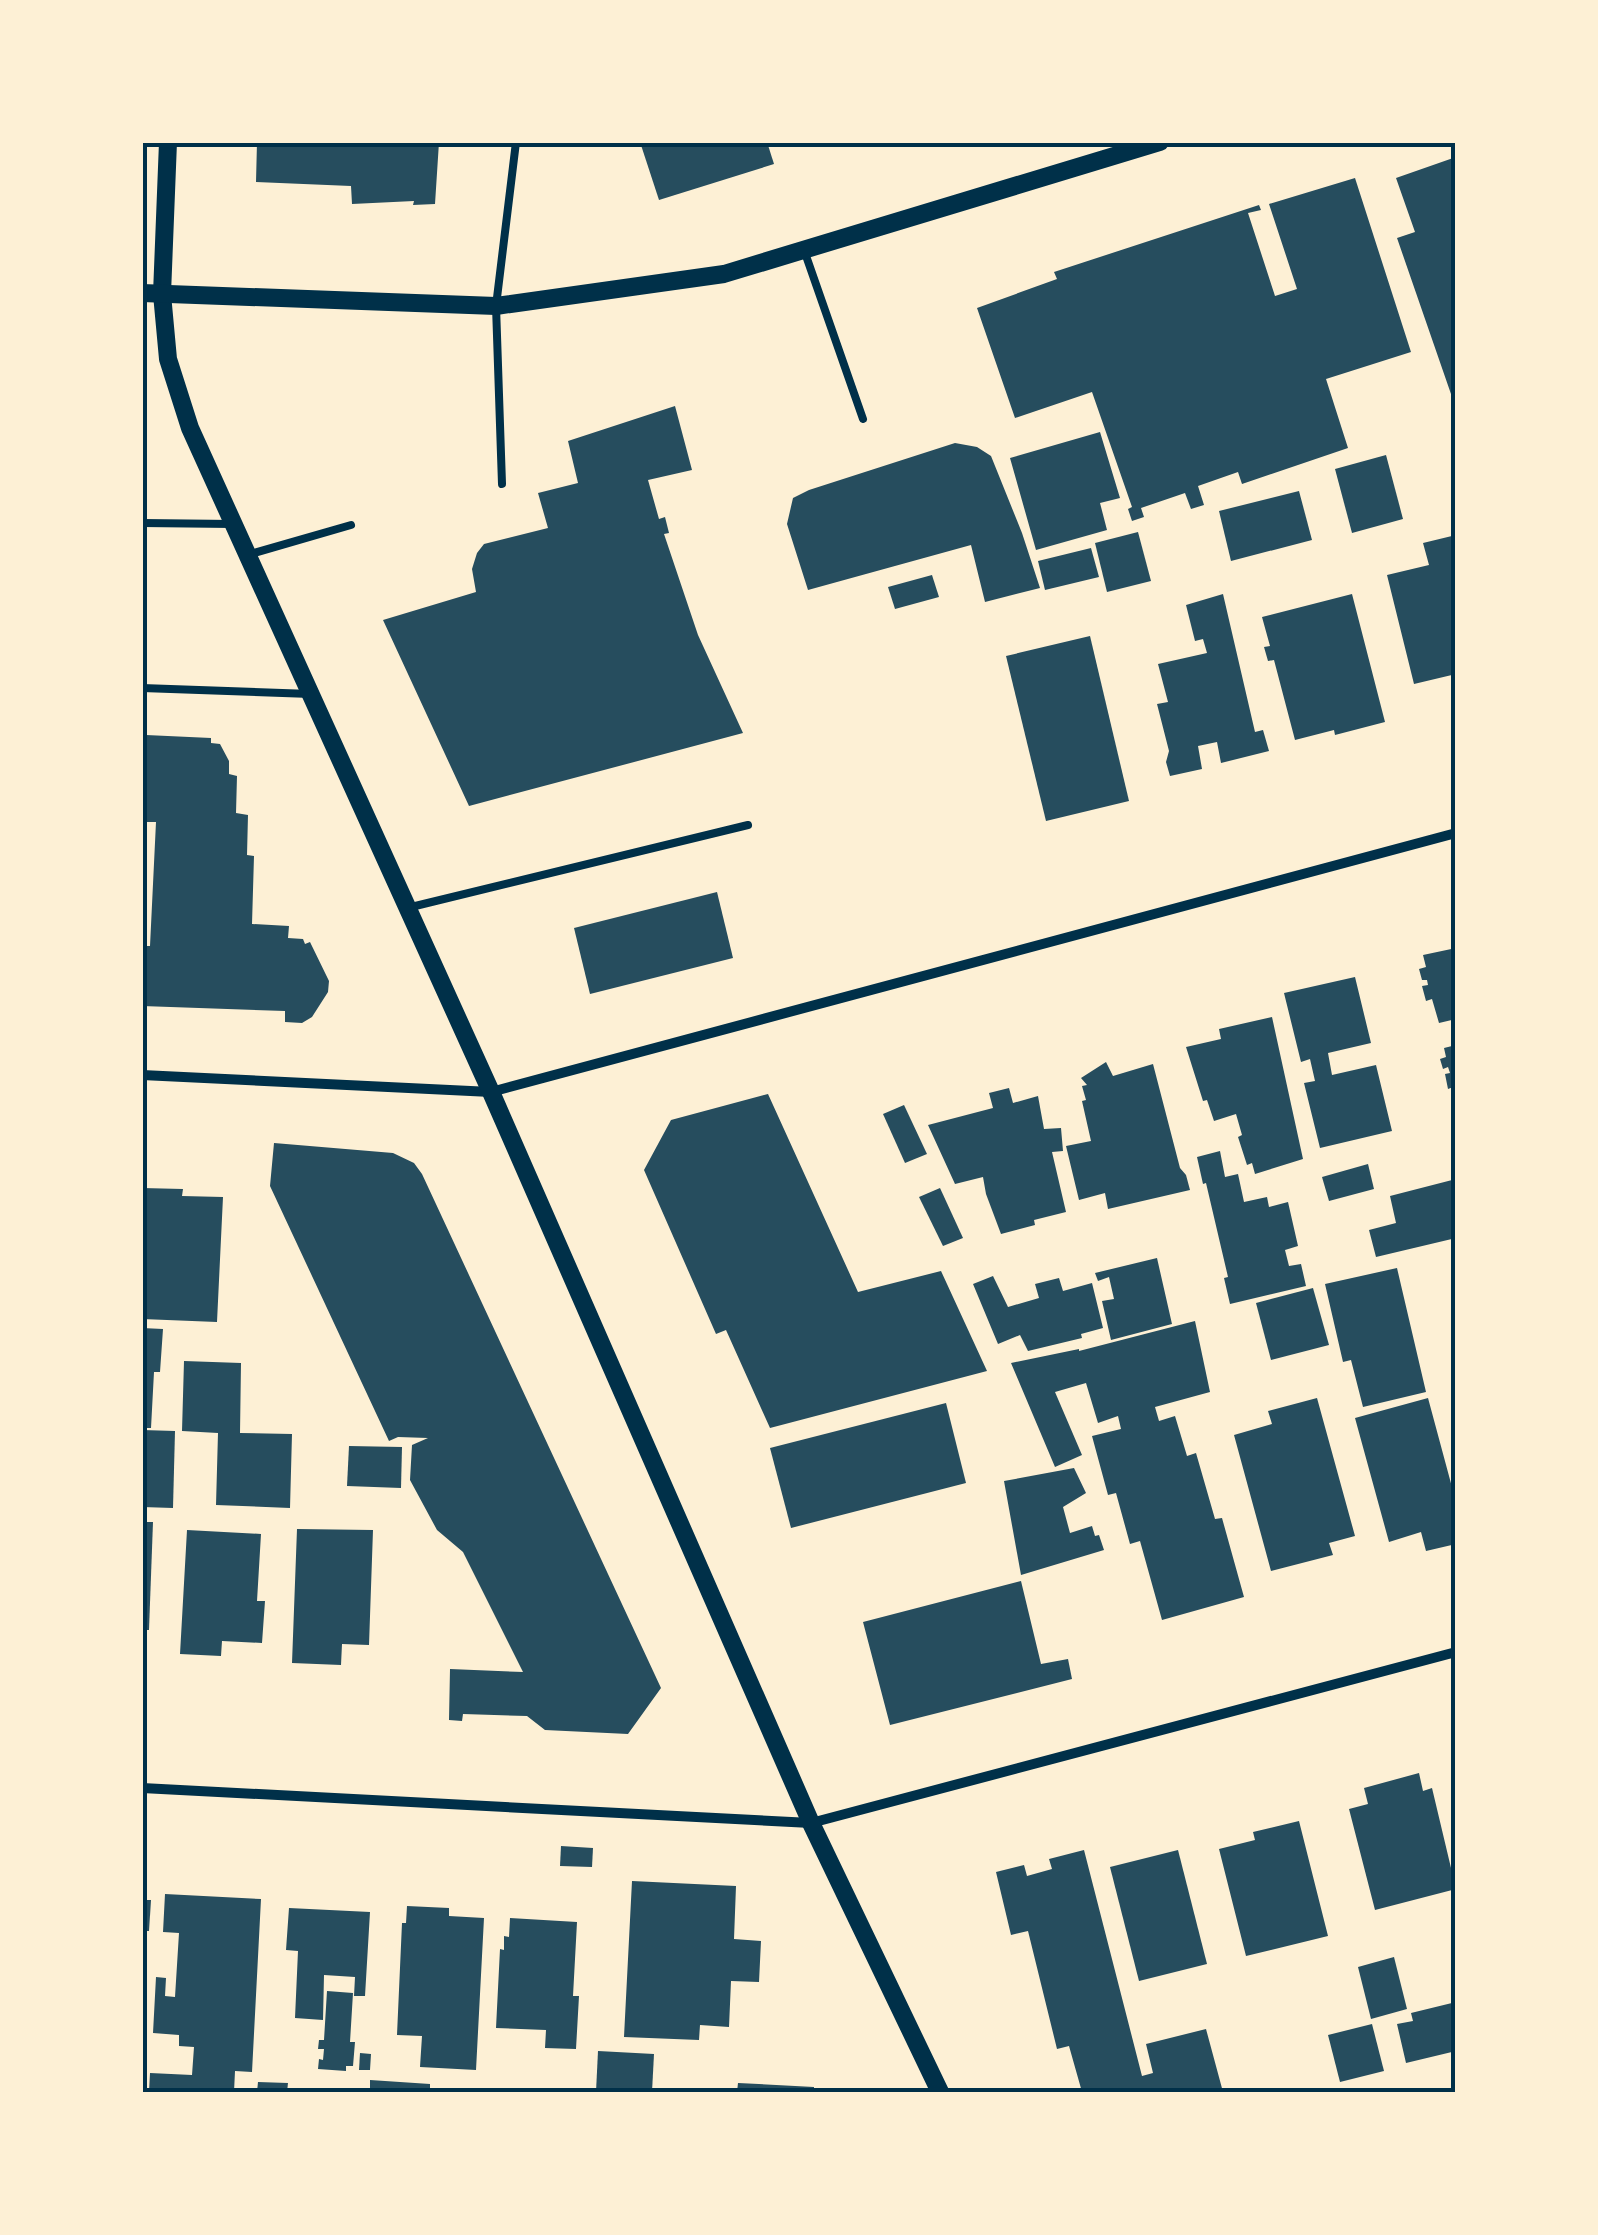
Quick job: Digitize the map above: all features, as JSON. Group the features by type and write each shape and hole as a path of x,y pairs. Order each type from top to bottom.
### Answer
{"street":[{"path":"168,142 152,293 190,428 491,1092 811,1823 940,2092"},
{"path":"152,293 496,306 724,274 1160,142"},
{"path":"142,1075 491,1092 1456,833"},
{"path":"142,1788 811,1823 1456,1652"}],"lane":[{"path":"502,484 496,306 516,142"},
{"path":"804,250 863,419"},
{"path":"142,523 234,524"},
{"path":"247,556 351,525"},
{"path":"142,688 310,694"},
{"path":"407,908 748,824"}],"building":[{"path":"257,142 439,142 435,204 352,204 351,186 256,182"},
{"path":"640,142 767,142 774,164 659,200"},
{"path":"1456,157 1456,392 1451,394 1397,238 1415,232 1396,178"},
{"path":"1355,178 1411,352 1326,379 1348,448 1242,484 1238,472 1198,486 1204,505 1191,509 1185,493 1141,508 1144,517 1132,521 1128,509 1132,507 1092,392 1015,418 977,308 1057,279 1054,272 1259,205 1261,210 1248,213 1275,296 1297,289 1269,204"},
{"path":"675,406 692,470 648,480 659,519 665,517 669,533 664,534 698,635 743,733 469,806 383,620 476,592 472,569 484,544 548,528 538,493 578,483 568,441"},
{"path":"1100,432 1120,498 1100,503 1107,530 1036,550 1010,458"},
{"path":"955,443 977,447 991,456 1040,588 985,602 971,545 808,590 787,524 793,498"},
{"path":"1386,455 1403,519 1352,533 1335,469"},
{"path":"1299,491 1312,540 1231,561 1219,511"},
{"path":"1138,532 1151,581 1107,592 1095,543"},
{"path":"1456,535 1456,674 1414,684 1387,575 1429,565 1423,543"},
{"path":"1091,548 1099,577 1045,590 1038,561"},
{"path":"932,575 939,597 895,609 888,587"},
{"path":"1223,594 1255,732 1263,730 1269,751 1221,763 1217,742 1198,746 1202,769 1170,776 1166,762 1169,751 1157,704 1168,702 1158,664 1207,653 1203,639 1195,641 1186,605"},
{"path":"1352,594 1385,722 1295,740 1274,660 1268,661 1264,647 1270,646 1262,617"},
{"path":"1090,636 1129,801 1046,821 1006,656"},
{"path":"146,735 211,738 211,743 220,744 229,761 229,774 237,776 236,813 248,815 247,855 254,856 252,924 289,926 288,938 310,942 329,981 328,992 312,1017 302,1023 285,1022 285,1011 142,1006 142,946 150,946 156,822 142,822 142,739"},
{"path":"717,892 733,958 590,994 574,928"},
{"path":"1456,948 1456,1019 1439,1023 1432,999 1426,1001 1422,986 1428,985 1427,980 1422,980 1419,969 1426,967 1423,955"},
{"path":"1355,977 1371,1043 1328,1053 1332,1075 1376,1065 1392,1131 1320,1148 1304,1083 1315,1081 1310,1059 1301,1062 1284,993"},
{"path":"1272,1017 1303,1159 1255,1174 1252,1163 1247,1165 1238,1137 1242,1135 1236,1114 1214,1121 1207,1100 1203,1101 1186,1047 1221,1039 1219,1029"},
{"path":"1456,1045 1456,1086 1448,1089 1445,1074 1450,1073 1448,1067 1443,1069 1440,1059 1446,1057 1444,1048"},
{"path":"1106,1062 1113,1076 1153,1064 1180,1168 1190,1190 1108,1209 1105,1193 1079,1200 1066,1146 1091,1141 1082,1101 1086,1100 1082,1086 1087,1085 1081,1078"},
{"path":"1009,1088 1013,1103 1038,1096 1044,1129 1061,1128 1063,1151 1052,1152 1066,1212 1001,1234 983,1177 955,1184 928,1125 993,1108 989,1093"},
{"path":"768,1094 858,1292 941,1271 987,1371 770,1428 726,1330 716,1334 644,1170 671,1120"},
{"path":"904,1105 927,1154 905,1163 883,1114"},
{"path":"274,1143 393,1153 414,1163 422,1174 661,1688 628,1734 545,1730 527,1716 463,1714 462,1721 449,1720 450,1669 523,1672 463,1552 437,1530 410,1480 412,1445 428,1438 398,1437 389,1441 270,1186"},
{"path":"1220,1151 1225,1177 1238,1174 1244,1202 1267,1197 1269,1207 1288,1202 1298,1246 1285,1250 1289,1266 1301,1264 1306,1286 1230,1304 1224,1278 1228,1277 1197,1157"},
{"path":"1368,1164 1374,1189 1329,1201 1322,1177"},
{"path":"1456,1179 1456,1238 1376,1257 1369,1230 1396,1223 1390,1196"},
{"path":"142,1188 183,1189 182,1196 223,1197 217,1322 142,1319"},
{"path":"940,1188 963,1238 943,1246 919,1197"},
{"path":"1157,1258 1172,1324 1111,1340 1102,1301 1114,1299 1109,1277 1098,1281 1095,1273"},
{"path":"1397,1268 1426,1392 1363,1407 1351,1360 1343,1362 1325,1284"},
{"path":"993,1276 1008,1307 1039,1298 1035,1284 1059,1278 1063,1291 1092,1283 1103,1328 1081,1334 1082,1338 1028,1351 1020,1335 998,1344 973,1284"},
{"path":"1313,1288 1329,1345 1271,1360 1256,1303"},
{"path":"1195,1321 1210,1392 1155,1407 1159,1421 1175,1416 1187,1456 1196,1453 1215,1519 1222,1518 1244,1597 1162,1620 1140,1541 1130,1544 1116,1493 1108,1495 1092,1436 1121,1429 1118,1416 1098,1423 1086,1383 1055,1392 1082,1455 1055,1467 1011,1363 1079,1351"},
{"path":"142,1328 163,1329 160,1372 154,1372 151,1428 142,1428"},
{"path":"184,1361 241,1363 240,1433 292,1434 290,1508 216,1505 218,1433 182,1431"},
{"path":"1317,1398 1355,1536 1329,1543 1333,1555 1271,1571 1234,1435 1272,1424 1268,1411"},
{"path":"1428,1398 1456,1502 1456,1544 1426,1551 1421,1532 1389,1542 1355,1418"},
{"path":"946,1403 966,1483 791,1528 770,1448"},
{"path":"142,1430 175,1431 173,1508 142,1507"},
{"path":"349,1446 402,1447 401,1488 347,1486"},
{"path":"1074,1468 1086,1493 1063,1507 1070,1533 1092,1526 1104,1550 1021,1575 1004,1481"},
{"path":"142,1522 153,1522 149,1630 142,1630"},
{"path":"297,1529 373,1530 369,1645 342,1644 341,1665 292,1663"},
{"path":"187,1530 261,1534 257,1601 265,1601 262,1643 222,1641 221,1656 180,1654"},
{"path":"1021,1581 1041,1664 1068,1659 1072,1679 890,1725 863,1622"},
{"path":"1419,1773 1423,1791 1432,1788 1456,1889 1375,1910 1349,1809 1368,1804 1364,1788"},
{"path":"1299,1821 1328,1936 1246,1956 1219,1849 1255,1840 1253,1832"},
{"path":"561,1846 593,1848 592,1867 560,1866"},
{"path":"1084,1850 1142,2076 1153,2073 1146,2044 1206,2029 1223,2092 1082,2092 1069,2046 1057,2049 1028,1931 1011,1935 996,1872 1024,1865 1027,1876 1052,1869 1049,1859"},
{"path":"1178,1850 1207,1964 1139,1981 1110,1867"},
{"path":"632,1881 736,1886 734,1939 761,1941 759,1982 731,1981 729,2027 700,2025 699,2040 624,2037"},
{"path":"165,1894 261,1899 252,2072 235,2071 234,2092 149,2092 150,2073 192,2075 194,2047 179,2046 179,2035 153,2033 156,1977 166,1978 165,1996 175,1997 179,1933 163,1932"},
{"path":"142,1900 151,1900 149,1931 142,1931"},
{"path":"407,1906 449,1908 449,1916 484,1918 476,2070 420,2067 422,2036 397,2035 402,1923 406,1923"},
{"path":"289,1908 370,1912 365,1996 354,1996 355,1977 324,1975 323,2020 295,2018 298,1951 286,1950"},
{"path":"510,1918 577,1922 573,1996 579,1996 576,2049 545,2048 546,2030 496,2028 500,1949 504,1950 504,1936 509,1937"},
{"path":"1394,1957 1407,2009 1371,2019 1358,1967"},
{"path":"327,1991 353,1993 353,2066 346,2066 346,2071 318,2069 319,2059 323,2060 324,2049 318,2049 319,2040 324,2040"},
{"path":"1456,2002 1456,2051 1406,2063 1397,2024 1413,2021 1411,2013"},
{"path":"1372,2024 1384,2071 1340,2082 1328,2035"},
{"path":"598,2051 654,2054 652,2092 596,2092"},
{"path":"360,2053 371,2054 370,2070 359,2070"},
{"path":"370,2080 430,2084 430,2092 370,2092"},
{"path":"258,2082 288,2083 287,2092 257,2092"},
{"path":"738,2083 814,2087 814,2092 737,2092"}]}
